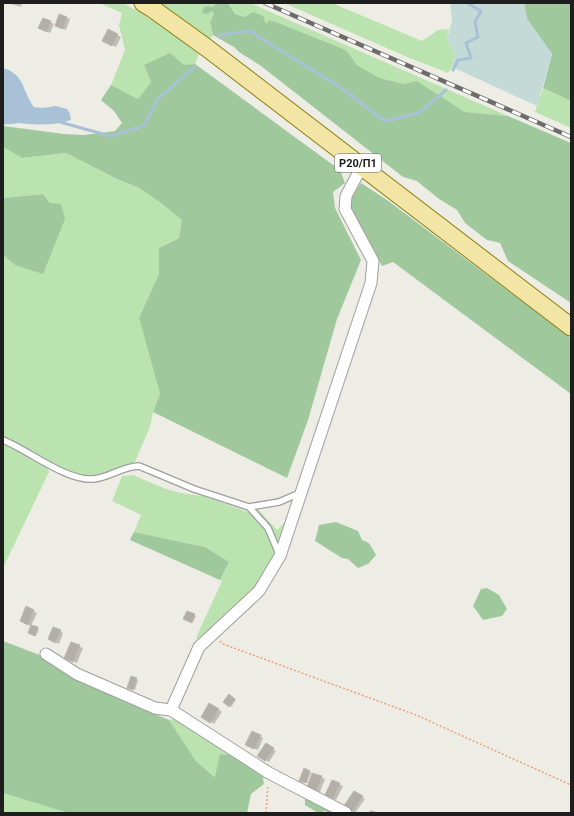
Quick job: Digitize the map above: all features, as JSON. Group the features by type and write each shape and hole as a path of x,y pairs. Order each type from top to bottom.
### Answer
{"main road":[{"name":"Р20/П1","path":"143,3 207,48 571,327"}],"street":[{"path":"170,710 199,647 259,591 280,556 371,283 373,261 345,209 346,196 362,166"},
{"path":"46,654 78,674 155,708 170,710 269,773 346,813"}],"lane":[{"path":"3,440 55,468 81,478 92,479 105,477 132,466 139,466 194,489 249,507 279,502 302,492"},
{"path":"249,507 268,528 280,556"}],"path":[{"path":"212,635 223,644 416,715 571,785"},
{"path":"266,813 269,773"}],"green space":[{"path":"99,3 123,3 154,21 199,54 195,64 184,66 144,65 151,82 138,99 111,85 125,50 119,25 122,13"},
{"path":"158,3 217,3 211,7 215,14 210,22 213,35 210,40"},
{"path":"217,3 228,3 235,14 244,17 253,12 263,16 266,24 269,20 276,22 346,50 357,65 380,78 403,84 417,81 465,112 508,116 571,143 571,303 508,261 500,243 487,240 465,223 457,210 439,199 417,181 403,177 261,66 239,52 234,47 213,35 210,22 214,14 212,11 207,14 202,13 204,7 212,7"},
{"path":"228,3 250,3 508,116 465,112 417,81 403,84 380,78 357,65 346,50 276,22 269,20 266,24 235,14"},
{"path":"284,3 332,3 422,41 438,30 449,29 447,40 455,53 452,67 448,73 407,57"},
{"path":"524,3 571,3 571,101 543,88 552,54 527,19"},
{"path":"170,53 184,65 195,64 340,170 345,183 333,192 335,208 361,260 337,319 308,420 287,478 153,412 160,394 139,318 159,274 159,248 179,238 182,220 139,188 117,179 66,153 22,158 3,147 3,126 64,134 84,135 115,131 122,123 114,111 101,100 111,85 138,99 151,82 144,65"},
{"path":"543,88 571,101 571,128 535,112"},
{"path":"3,147 22,158 66,153 117,179 139,188 182,220 179,238 159,248 159,274 139,318 160,394 153,412 150,427 134,464 114,472 93,476 73,473 38,457 3,435 3,255 15,265 50,203 43,194 3,198"},
{"path":"361,183 387,200 571,338 571,394 393,262 382,266 351,210 351,198"},
{"path":"43,194 50,203 61,204 65,219 43,274 15,265 3,255 3,198"},
{"path":"3,442 46,466 49,472 3,568"},
{"path":"133,475 166,489 203,496 248,512 258,509 277,530 288,519 274,560 257,589 202,640 196,638 229,562 205,547 134,532 141,515 112,501 122,476"},
{"path":"336,522 358,531 362,540 369,543 376,555 368,564 358,568 348,559 342,558 315,541 319,525"},
{"path":"134,532 205,547 229,562 220,580 130,540"},
{"path":"487,588 499,595 507,609 502,616 483,620 473,606 481,589"},
{"path":"3,641 45,657 76,680 169,720 196,761 215,777 220,754 231,755 262,772 264,784 251,794 247,813 68,813 3,793"},
{"path":"175,719 231,755 220,754 216,777 196,761 169,720"},
{"path":"3,793 68,813 3,813"},
{"path":"305,796 339,813 328,813 325,811 318,813 305,805"}],"shaded area":[{"path":"450,3 524,3 527,19 552,54 537,106 452,67 455,53 447,40 452,20"}],"water":[{"path":"3,68 15,74 19,79 34,107 42,108 56,106 67,109 71,120 54,124 3,122"}],"building":[{"path":"59,14 67,17 63,29 55,26"},
{"path":"43,18 51,21 47,32 38,28"},
{"path":"108,29 118,34 112,46 102,41"},
{"path":"26,606 34,610 28,625 20,621"},
{"path":"187,611 195,614 192,623 183,619"},
{"path":"31,625 38,627 35,636 28,633"},
{"path":"53,627 61,630 55,643 48,639"},
{"path":"71,642 80,645 73,662 64,658"},
{"path":"131,676 137,678 133,690 127,688"},
{"path":"229,694 235,699 229,707 223,702"},
{"path":"209,703 219,709 210,723 201,717"},
{"path":"252,731 261,735 254,749 245,745"},
{"path":"266,743 274,748 265,761 257,756"},
{"path":"304,768 310,771 306,783 299,781"},
{"path":"312,773 322,776 316,791 307,787"},
{"path":"332,780 340,783 333,799 325,795"},
{"path":"354,791 363,796 351,813 343,807"}],"waterway":[{"path":"453,70 458,60 471,58 466,43 478,37 475,22 481,11 467,3"},
{"path":"219,35 249,31 340,87 385,121 419,113 446,90"},
{"path":"60,122 110,136 144,126 157,100 194,67"},
{"path":"3,123 16,122"}],"railway":[{"path":"265,3 571,137"}]}
